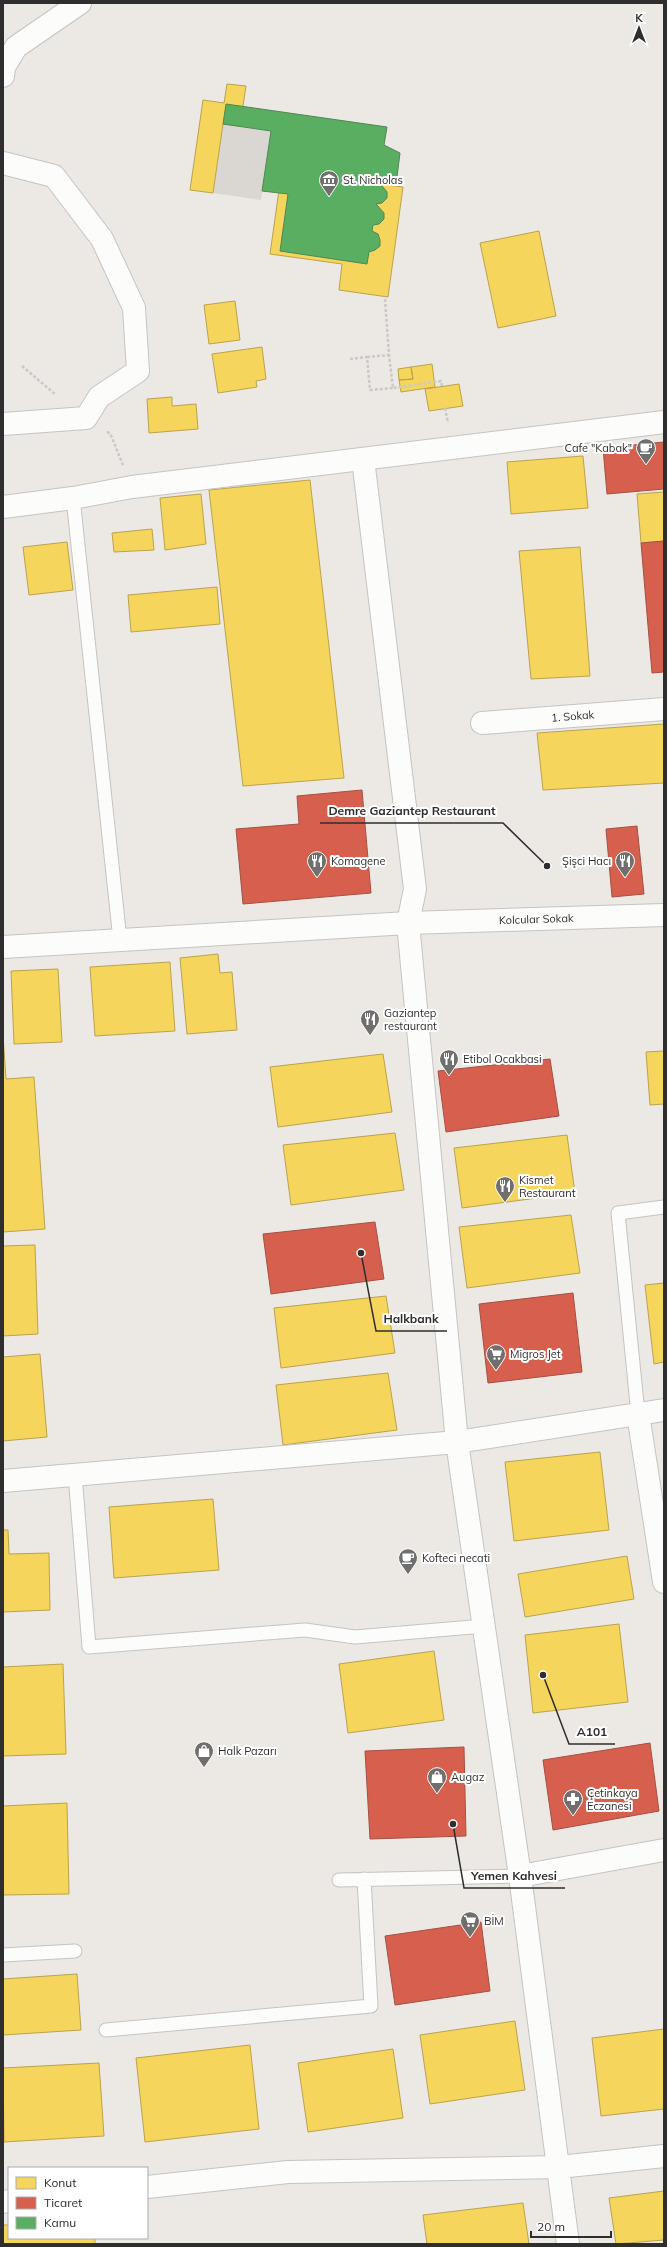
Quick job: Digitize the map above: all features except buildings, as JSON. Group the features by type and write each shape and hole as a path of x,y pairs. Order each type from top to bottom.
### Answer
{"street":[{"path":"3,76 4,67 16,47 80,3"},
{"path":"3,163 54,176 102,239 134,308 138,372 98,397 86,418 3,424"},
{"path":"3,507 73,498 132,487 664,422"},
{"path":"363,459 415,890 408,923 457,1442 520,1876 568,2244"},
{"name":"1. Sokak","path":"482,723 664,708"},
{"name":"Kolcular Sokak","path":"3,947 408,923 664,915"},
{"path":"3,1481 457,1442 664,1410"},
{"path":"638,1414 664,1582"},
{"path":"520,1876 664,1850"},
{"path":"148,2187 288,2172 559,2167 664,2156"}],"lane":[{"path":"73,498 120,940"},
{"path":"638,1414 618,1213 664,1207"},
{"path":"75,1475 89,1647 304,1630 355,1636 484,1626"},
{"path":"339,1880 520,1876"},
{"path":"106,2030 371,2006 364,1879"},
{"path":"3,1955 75,1951"}],"path":[{"path":"385,299 393,388"},
{"path":"350,359 389,355"},
{"path":"367,357 370,390 441,381 442,386"},
{"path":"445,408 446,417"}],"shaded area":[{"path":"223,124 271,131 261,200 213,193"}],"place":[{"name":"St. Nicholas","path":"329,197"},
{"name":"Cafe \"Kabak\"","path":"646,465"},
{"name":"Demre Gaziantep Restaurant","path":"547,866"},
{"name":"Komagene","path":"317,878"},
{"name":"Şişci Hacı","path":"625,878"},
{"name":"Gaziantep restaurant","path":"370,1036"},
{"name":"Etibol Ocakbasi","path":"449,1076"},
{"name":"Kismet Restaurant","path":"505,1203"},
{"name":"Halkbank","path":"361,1253"},
{"name":"Migros Jet","path":"496,1371"},
{"name":"Kofteci necati","path":"408,1575"},
{"name":"A101","path":"543,1675"},
{"name":"Halk Pazarı","path":"204,1768"},
{"name":"Augaz","path":"437,1794"},
{"name":"Çetinkaya Eczanesi","path":"573,1816"},
{"name":"Yemen Kahvesi","path":"453,1824"},
{"name":"BİM","path":"470,1938"}]}
